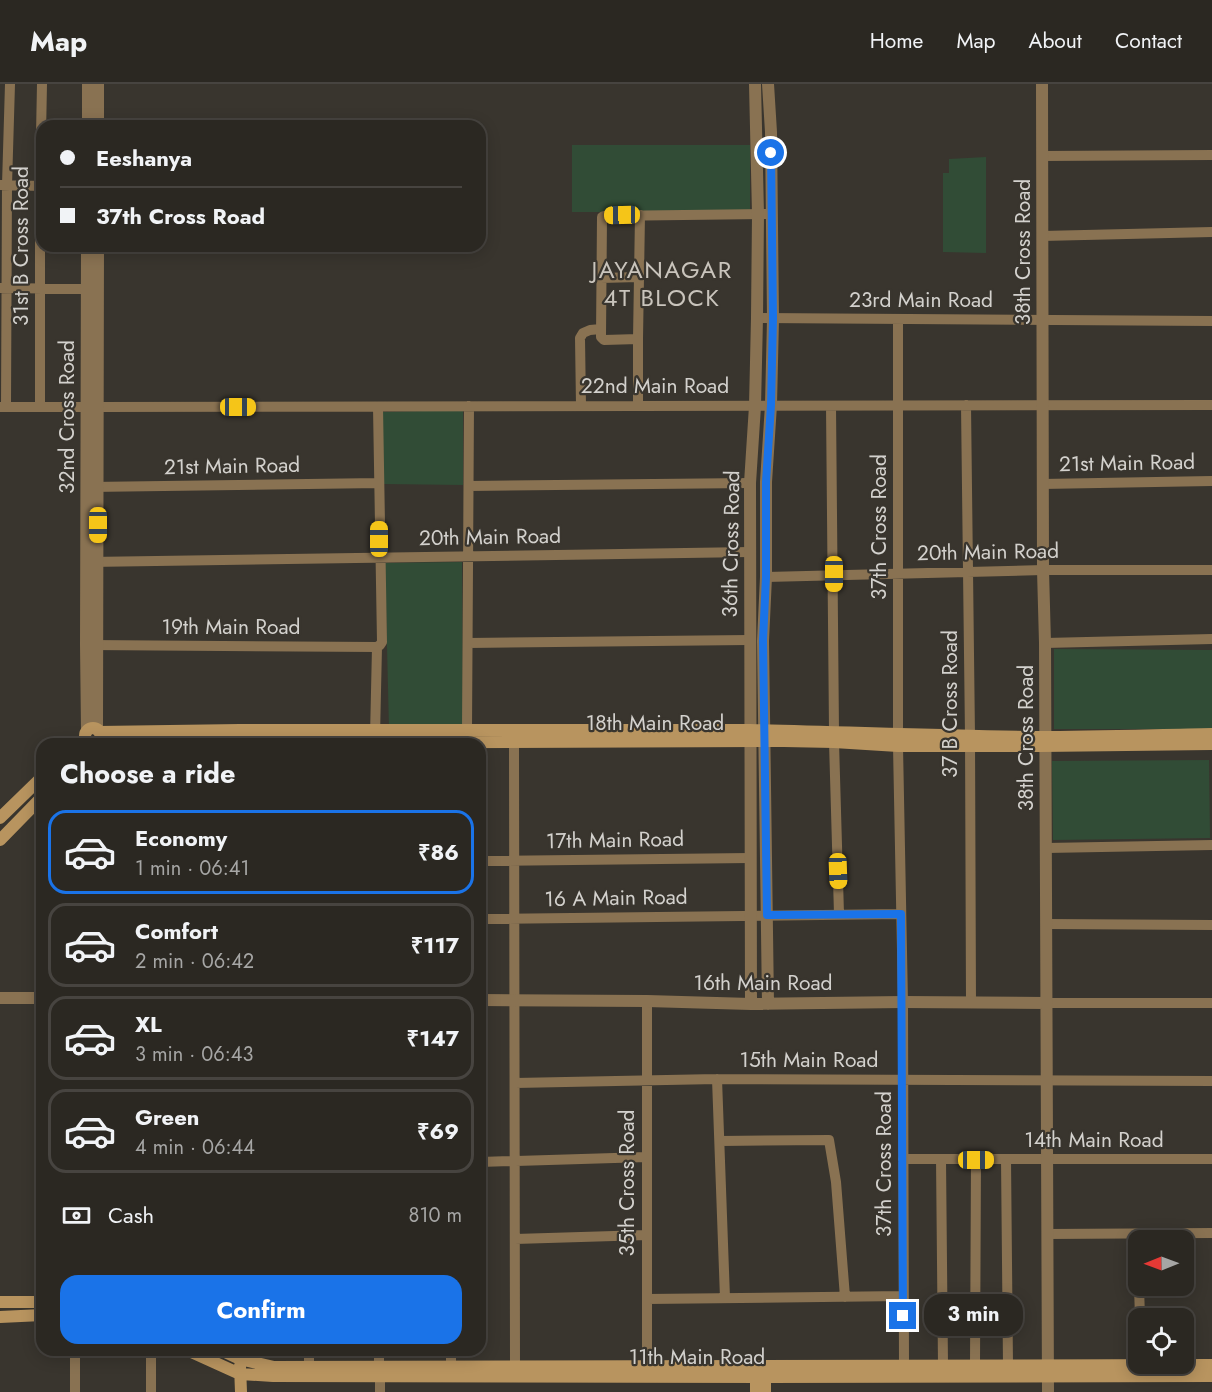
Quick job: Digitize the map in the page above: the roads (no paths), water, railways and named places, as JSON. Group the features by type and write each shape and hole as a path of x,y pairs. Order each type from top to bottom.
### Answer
{"main road":[{"name":"18th Main Road","path":"91,738 240,730 421,738"},
{"name":"18th Main Road","path":"341,738 467,730 834,736 898,740 1212,744"},
{"name":"18th Main Road","path":"1046,741 1212,734"},
{"name":"18th Main Road","path":"486,741 750,736"},
{"path":"0,818 36,783"},
{"path":"0,840 36,803"},
{"path":"0,1302 36,1302"},
{"path":"0,1317 36,1315"},
{"name":"11th Main Road","path":"200,1356 240,1374 273,1376 451,1366 647,1366 760,1372 904,1365 1008,1365 1048,1370 1128,1365"},
{"path":"240,1356 240,1392"},
{"name":"11th Main Road","path":"243,1356 274,1366 380,1371 1048,1370 1212,1376"},
{"name":"11th Main Road","path":"1194,1365 1212,1365"},
{"path":"756,1392 760,1372"},
{"path":"760,1372 765,1392"}],"street":[{"path":"3,407 3,185 10,84"},
{"name":"31st B Cross Road","path":"42,84 42,120"},
{"path":"88,84 88,120"},
{"path":"98,84 98,120"},
{"name":"36th Cross Road","path":"751,1004 750,483 755,406 758,214 755,84"},
{"name":"36th Cross Road","path":"768,84 773,318 766,482 766,577 763,640 768,1004"},
{"name":"38th Cross Road","path":"1042,84 1042,570 1046,741 1048,1392"},
{"path":"1042,156 1212,155"},
{"path":"3,185 36,186"},
{"path":"638,339 604,340 601,337 602,217 772,214"},
{"path":"638,406 639,215"},
{"path":"1042,236 1212,232"},
{"name":"31st B Cross Road","path":"40,252 40,407"},
{"name":"32nd Cross Road","path":"87,252 92,407"},
{"name":"32nd Cross Road","path":"91,738 92,407 98,252"},
{"path":"601,278 639,277"},
{"path":"3,288 87,289"},
{"name":"23rd Main Road","path":"757,318 1212,321"},
{"name":"37th Cross Road","path":"898,320 898,740 903,1002 904,1365"},
{"path":"581,406 580,338 583,333 590,330 601,329"},
{"path":"831,405 834,736 839,914"},
{"name":"37 B Cross Road","path":"966,405 971,1002"},
{"name":"22nd Main Road","path":"3,407 1212,405"},
{"path":"375,736 376,647 382,642 378,406"},
{"path":"467,730 469,406"},
{"name":"21st Main Road","path":"1042,484 1212,481"},
{"name":"21st Main Road","path":"92,487 379,483"},
{"path":"469,486 750,483"},
{"name":"20th Main Road","path":"92,562 750,552"},
{"name":"20th Main Road","path":"766,577 1042,570 1212,570"},
{"path":"1045,643 1212,639"},
{"path":"468,643 750,640"},
{"name":"19th Main Road","path":"92,645 376,647"},
{"path":"239,738 240,730"},
{"path":"514,742 515,1366"},
{"path":"1046,849 1212,845"},
{"name":"17th Main Road","path":"486,861 750,858"},
{"path":"767,915 901,914"},
{"name":"16 A Main Road","path":"486,919 767,915"},
{"path":"1046,924 1212,925"},
{"path":"0,998 36,998"},
{"name":"16th Main Road","path":"486,1000 751,1004 1046,1003"},
{"name":"35th Cross Road","path":"647,1001 647,1366"},
{"path":"1046,1003 1212,1003"},
{"path":"717,1079 725,1298"},
{"name":"15th Main Road","path":"515,1083 717,1079 1212,1081"},
{"path":"720,1142 826,1139 830,1142 836,1182 844,1297"},
{"path":"486,1162 647,1157"},
{"name":"14th Main Road","path":"903,1159 1212,1160"},
{"path":"941,1159 943,1365"},
{"path":"975,1365 976,1160"},
{"path":"1006,1160 1008,1365"},
{"path":"1194,1233 1212,1233"},
{"path":"515,1239 647,1234"},
{"path":"1047,1234 1128,1234"},
{"path":"647,1299 903,1296"},
{"path":"75,1356 75,1392"},
{"path":"151,1356 151,1392"},
{"path":"309,1356 309,1366"},
{"path":"379,1356 381,1392"},
{"path":"451,1356 451,1366"}],"district":[{"name":"JAYANAGAR 4T BLOCK","path":"662,283"}]}
